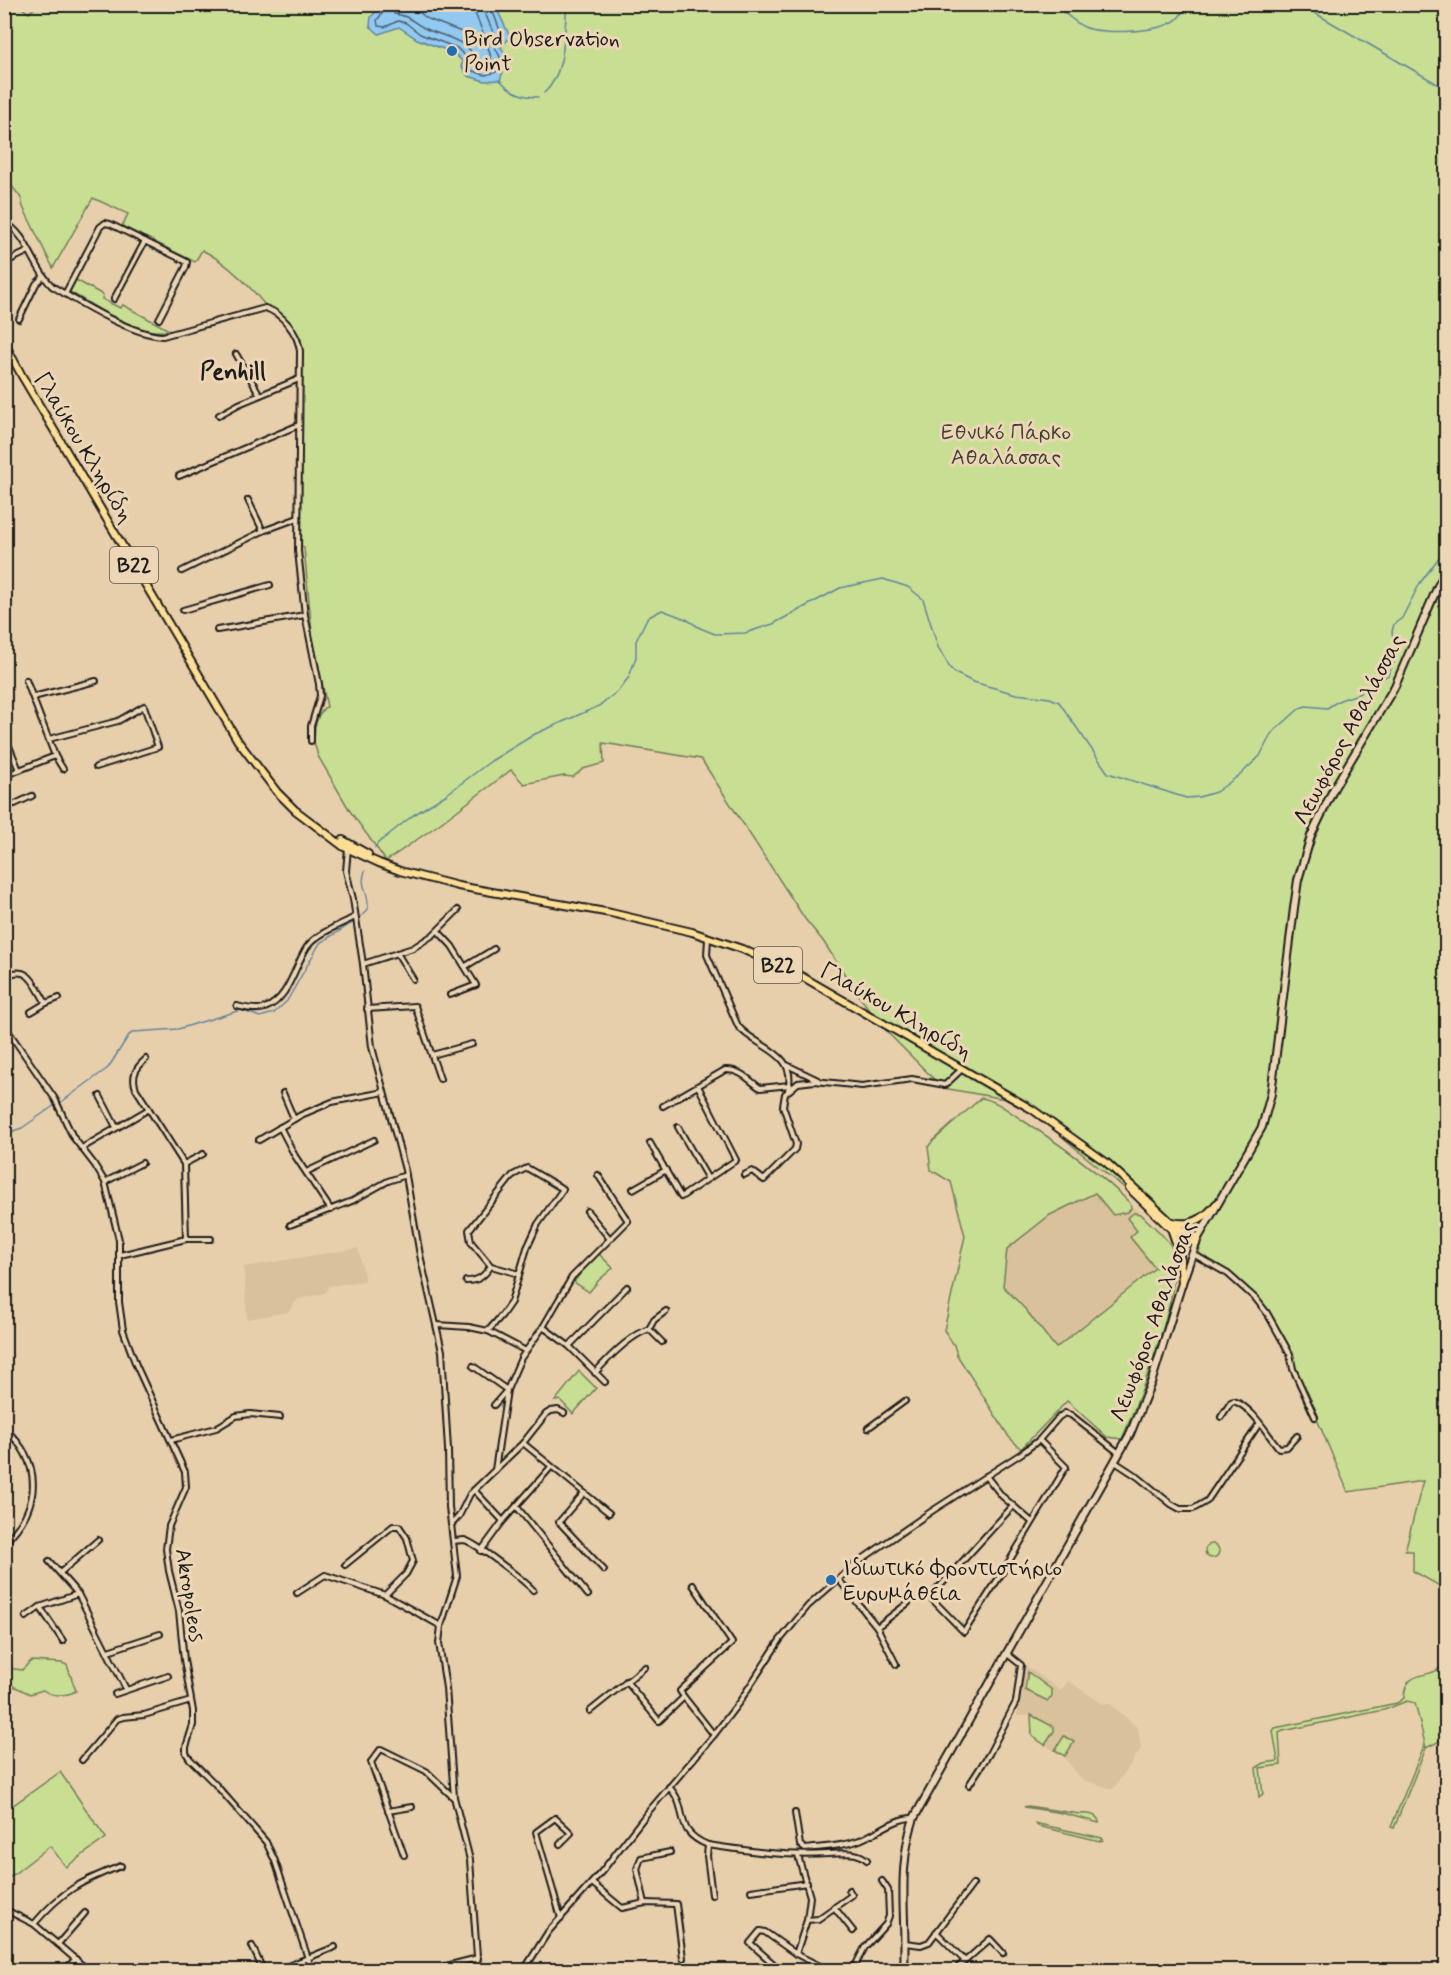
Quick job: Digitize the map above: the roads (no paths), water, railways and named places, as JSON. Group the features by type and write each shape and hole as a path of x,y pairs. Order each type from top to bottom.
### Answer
{"main road":[{"name":"Γλαύκου Κληρίδη","path":"4,342 238,741 271,783 313,820 348,846 421,876 458,886 652,922 708,938 764,958 803,977 1033,1110 1115,1170 1167,1220 1197,1241"},
{"name":"Λεωφόρος Αθαλάσσας","path":"904,1971 903,1862 914,1818 1120,1454 1152,1380 1197,1241 1216,1204 1248,1155 1262,1127 1271,1094 1298,880 1311,837 1334,788 1395,686 1446,571"},
{"name":"Γλαύκου Κληρίδη","path":"1094,1154 1169,1227 1197,1241"},
{"path":"1167,1220 1179,1224 1190,1223 1203,1217 1216,1204"},
{"path":"1169,1227 1177,1242 1182,1283"}],"street":[{"path":"4,222 17,231 43,277 65,294 135,330 152,336 176,333 258,309 273,310 296,334 299,341 298,551 305,615 319,684 319,704 311,726 311,741"},
{"path":"65,294 100,227 105,223 110,224 187,262 159,319"},
{"path":"114,299 145,241"},
{"path":"4,263 29,251"},
{"path":"19,319 36,284 43,277"},
{"path":"236,354 260,395"},
{"path":"219,415 299,379"},
{"path":"178,476 299,425"},
{"path":"248,500 263,531"},
{"path":"182,571 263,531 298,518"},
{"path":"183,610 270,585"},
{"path":"217,630 305,615"},
{"path":"26,680 63,770"},
{"path":"33,697 96,681"},
{"path":"49,739 118,722 144,706 158,747 96,767"},
{"path":"4,734 19,770"},
{"path":"4,776 56,756"},
{"path":"15,804 32,796"},
{"path":"348,846 346,871 353,898 363,964 372,1047 406,1175 420,1255 437,1325 443,1367 449,1507 457,1575 441,1626 439,1643 446,1688 454,1797 470,1860 478,1971"},
{"path":"363,964 413,948 438,931 458,910"},
{"path":"237,1006 253,1009 265,1008 281,996 308,946 318,937 355,917"},
{"path":"438,931 453,946 476,985 450,995"},
{"path":"708,938 707,955 738,1026 769,1048 786,1064 821,1081"},
{"path":"466,966 494,949"},
{"path":"398,953 413,979"},
{"path":"4,977 21,971 27,974 46,1002"},
{"path":"31,1012 46,1002 59,998"},
{"path":"367,1009 415,1006 440,1079"},
{"name":"Akropoleos","path":"4,1025 56,1101 73,1137 105,1182 120,1255 118,1302 123,1330 136,1365 183,1466 186,1483 167,1532 166,1556 179,1611 191,1701 193,1725 186,1747 188,1756 266,1842 275,1861 312,1971"},
{"path":"432,1055 472,1044"},
{"path":"146,1059 135,1072 133,1080 136,1089 184,1164 186,1239"},
{"path":"744,1175 752,1171 764,1180 795,1149 796,1144 783,1106 790,1078 786,1064"},
{"path":"663,1106 725,1070 741,1073 760,1088 789,1088 798,1083 821,1081 862,1086 912,1079 945,1085 962,1068"},
{"path":"650,1143 681,1197 736,1160 698,1086"},
{"path":"283,1092 294,1119"},
{"path":"260,1140 280,1126 332,1102 384,1092"},
{"path":"100,1096 116,1127"},
{"path":"82,1148 149,1109"},
{"path":"280,1126 306,1172 332,1210"},
{"path":"678,1127 708,1179"},
{"path":"306,1172 374,1140"},
{"path":"184,1164 203,1154"},
{"path":"105,1182 142,1163"},
{"path":"488,1331 511,1302 527,1248 538,1224 563,1190 527,1168 513,1174 469,1230 471,1242 491,1266 519,1274"},
{"path":"633,1189 666,1170"},
{"path":"290,1225 332,1210 388,1181 406,1175"},
{"path":"495,1471 507,1390 521,1358 543,1327 572,1277 628,1221 598,1175"},
{"path":"587,1211 610,1239"},
{"path":"120,1255 186,1239 212,1239"},
{"path":"1192,1254 1228,1274 1256,1299 1290,1354 1293,1370 1315,1417"},
{"path":"466,1281 476,1281 491,1266"},
{"path":"569,1346 627,1287"},
{"path":"595,1373 637,1334 649,1329 654,1320 666,1311"},
{"path":"437,1325 488,1331 526,1351"},
{"path":"543,1327 569,1346 605,1382"},
{"path":"649,1329 662,1342"},
{"path":"473,1366 507,1390"},
{"path":"494,1405 507,1390"},
{"path":"868,1428 905,1401"},
{"path":"1221,1417 1234,1401 1245,1407 1279,1448 1287,1447 1297,1436"},
{"path":"452,1524 457,1520 470,1494 523,1443 546,1414 551,1410 564,1413"},
{"path":"524,1971 548,1932 592,1883 714,1735 740,1701 780,1640 808,1606 858,1562 1039,1440 1065,1413 1071,1415 1120,1454"},
{"path":"171,1440 216,1428 236,1416 250,1414 280,1417"},
{"path":"1115,1462 1138,1477 1171,1504 1180,1509 1193,1509 1207,1501 1259,1424"},
{"path":"4,1428 27,1455 33,1488 30,1507 24,1520 4,1543"},
{"path":"1013,1506 930,1597 964,1632 1066,1467 1039,1440"},
{"path":"523,1443 609,1513"},
{"path":"481,1551 503,1521 551,1467"},
{"path":"986,1476 1013,1506 1032,1522"},
{"path":"474,1490 503,1521"},
{"path":"584,1493 559,1522 604,1570"},
{"path":"517,1507 588,1594"},
{"path":"345,1565 393,1526 399,1526 407,1538 413,1561 406,1574 386,1595"},
{"path":"61,1572 98,1540"},
{"path":"454,1541 466,1540 513,1572 533,1590"},
{"path":"49,1561 78,1594 126,1689"},
{"path":"297,1593 325,1575 386,1595 441,1626"},
{"path":"839,1580 877,1627 896,1664"},
{"path":"693,1585 732,1643 680,1691 714,1735"},
{"path":"26,1617 40,1607 78,1594"},
{"path":"877,1627 908,1602"},
{"path":"40,1607 63,1641"},
{"path":"108,1651 160,1634"},
{"path":"969,1785 989,1754 1016,1702 1021,1665 1006,1653"},
{"path":"590,1711 645,1667"},
{"path":"115,1694 168,1677"},
{"path":"626,1681 659,1721 684,1697"},
{"path":"82,1760 117,1719 191,1701"},
{"path":"404,1855 371,1762 381,1749 426,1771 454,1797"},
{"path":"669,1787 679,1802 684,1827 697,1841 755,1853 798,1856 855,1853 867,1860"},
{"path":"388,1811 412,1807"},
{"path":"795,1813 800,1845 806,1849 839,1846 857,1841 904,1819 914,1818"},
{"path":"560,1844 572,1833 555,1818 536,1832 561,1918"},
{"path":"708,1845 707,1856 712,1895"},
{"path":"645,1903 637,1869 641,1858 670,1852"},
{"path":"796,1954 807,1920 810,1897 798,1856"},
{"path":"34,1924 54,1902 71,1888 121,1866"},
{"path":"853,1971 865,1947 886,1924 889,1916 888,1890 882,1881"},
{"path":"592,1883 622,1908 645,1903 676,1904 682,1958"},
{"path":"751,1891 807,1884"},
{"path":"904,1943 921,1945 929,1941 973,1884"},
{"path":"807,1920 818,1919 852,1895 849,1890"},
{"path":"834,1907 853,1931"},
{"path":"4,1909 34,1924 88,1971"},
{"path":"58,1944 85,1913"},
{"path":"776,1966 750,1942 760,1931 828,1971"},
{"path":"936,1932 965,1961"},
{"path":"955,1971 990,1939 1003,1953"},
{"path":"252,1946 263,1971"},
{"path":"278,1971 335,1947"},
{"path":"440,1971 446,1966 478,1958"},
{"path":"64,1971 76,1959"}],"water":[{"path":"382,5 495,5 510,37 501,48 506,59 500,80 485,81 468,76 461,66 463,62 454,53 417,39 399,27 379,34 370,26 371,17"}],"waterway":[{"path":"544,93 551,85 560,64 567,4"},
{"path":"936,4 974,7 1000,4"},
{"path":"1049,4 1059,8 1084,27 1119,32 1148,29 1172,22 1180,16 1185,4"},
{"path":"1292,4 1308,9 1446,89"},
{"path":"500,80 517,93 538,97"},
{"path":"375,848 378,843 412,816 447,794 491,761 535,734 599,706 618,691 629,677 636,657 636,641 647,618 662,610 715,634 745,633 773,624 840,588 883,579 908,587 923,599 938,647 955,673 973,682 1016,694 1050,698 1059,702 1108,773 1186,798 1199,797 1216,792 1241,774 1260,756 1271,734 1300,708 1306,706 1327,708 1340,700 1358,694 1388,675 1399,651 1392,632 1394,624 1402,618 1420,583 1446,548"},
{"path":"60,1103 108,1068 129,1035 134,1032 178,1029 241,1010 260,1017 274,1013 287,1001 320,943 360,918 368,909 368,898 363,882 365,871"},
{"path":"4,1134 22,1128 55,1105"}],"place":[{"name":"Bird Observation Point","path":"452,51"},
{"name":"Ιδιωτικό Φροντιστήριο Ευρυμάθεια","path":"831,1580"}],"district":[{"name":"Penhill","path":"233,371"}],"park label":[{"name":"Εθνικό Πάρκο Αθαλάσσας","path":"1006,444"}]}
